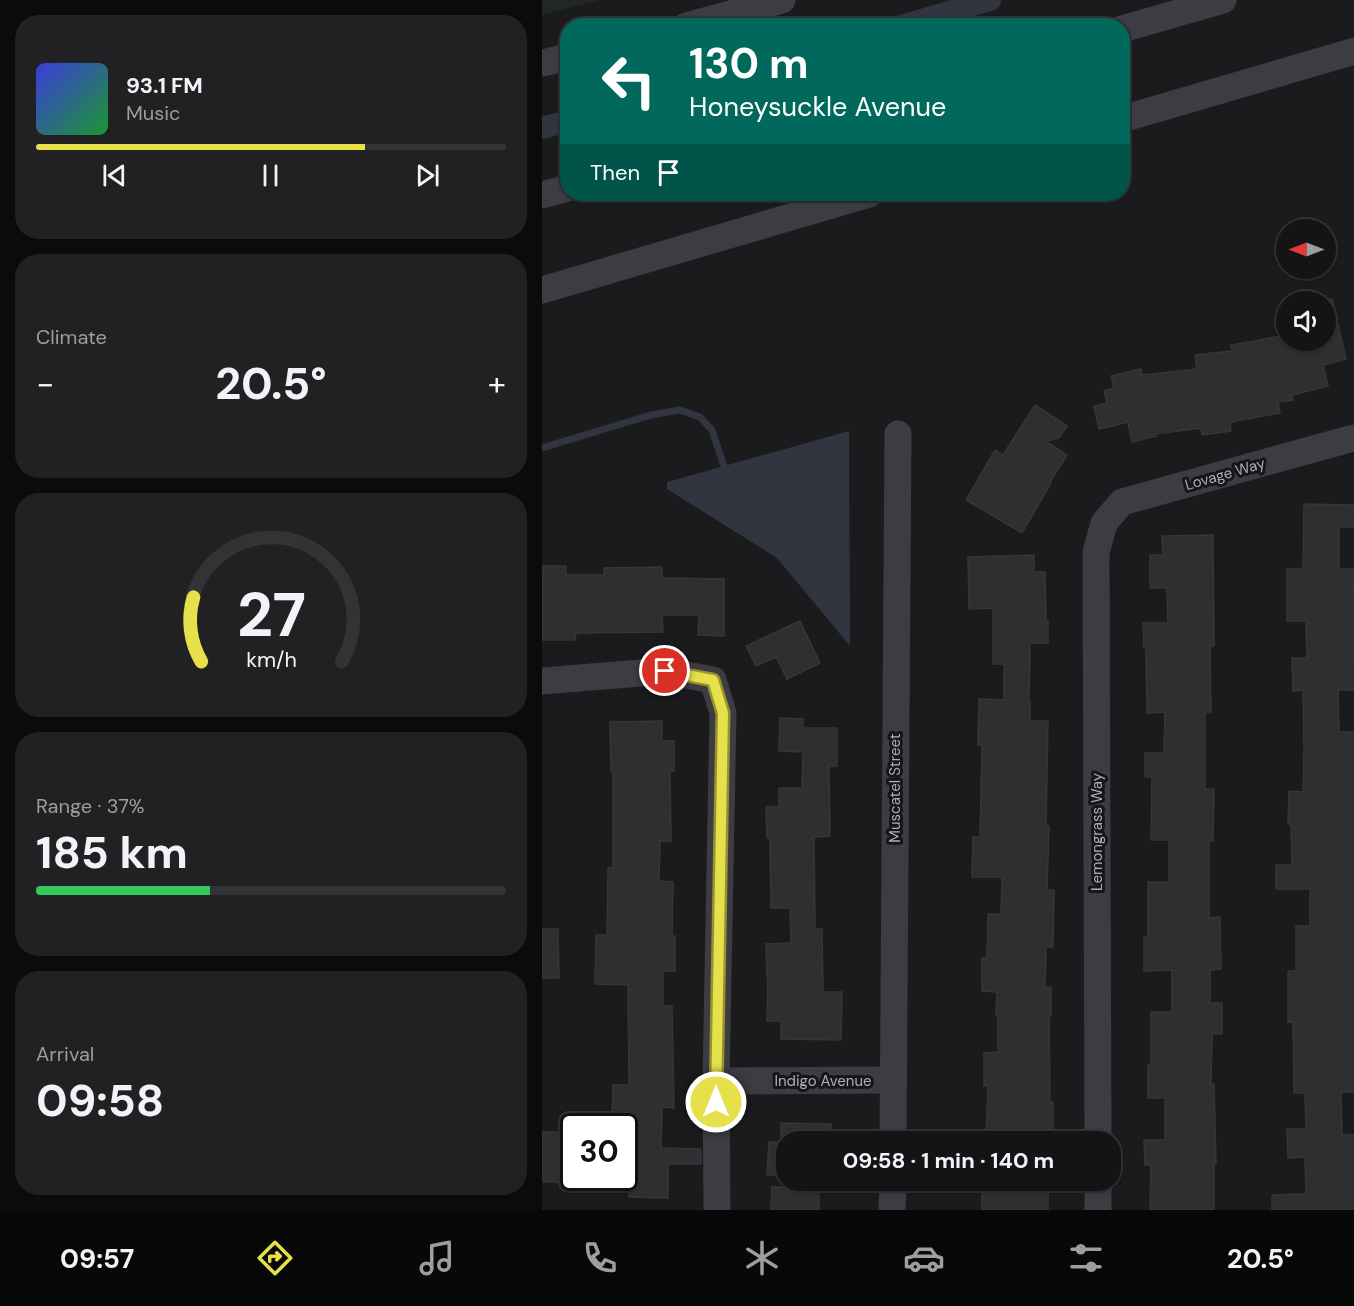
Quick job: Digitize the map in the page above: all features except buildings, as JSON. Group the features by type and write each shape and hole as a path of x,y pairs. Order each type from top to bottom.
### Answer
{"street":[{"path":"716,18 782,0"},
{"path":"1130,27 1223,0"},
{"path":"1130,117 1355,51"},
{"path":"542,63 560,59"},
{"path":"542,195 560,190"},
{"path":"542,290 845,201"},
{"name":"Muscatel Street","path":"893,1131 898,434"},
{"name":"Lovage Way","path":"1104,523 1122,502 1355,438"},
{"name":"Lemongrass Way","path":"1098,1131 1096,553 1104,523"},
{"path":"542,681 665,671 713,680 723,713 716,1081 717,1210"},
{"name":"Indigo Avenue","path":"716,1081 893,1080"},
{"path":"892,1210 893,1191"},
{"path":"1098,1191 1098,1210"}],"shaded area":[{"path":"542,0 599,0 542,15"},
{"path":"849,431 850,646 777,558 667,489 667,482"}],"waterway":[{"path":"928,18 990,0"},
{"path":"542,128 560,123"},
{"path":"542,448 651,415 680,410 700,417 712,430 724,466"}],"route":[{"path":"665,671 713,680 723,713 716,1102"}]}
